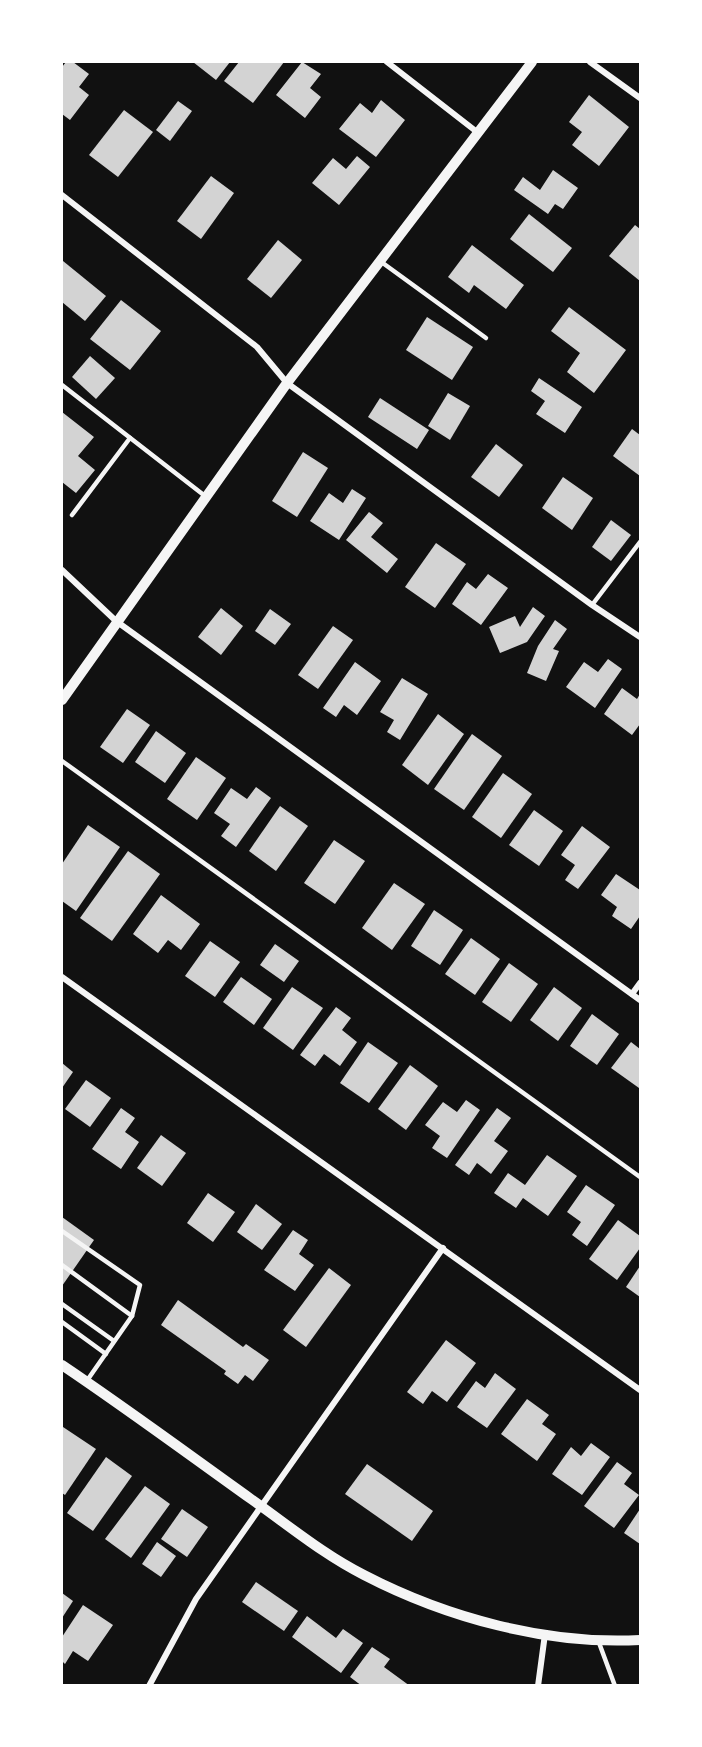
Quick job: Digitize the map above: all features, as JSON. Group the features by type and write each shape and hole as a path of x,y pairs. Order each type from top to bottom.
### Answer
{"street":[{"path":"387,62 477,132"},
{"path":"62,700 286,383 532,62"},
{"path":"590,62 640,98"},
{"path":"62,195 257,346 286,383 592,605 640,637"},
{"path":"62,570 116,621 640,1000"},
{"path":"62,978 640,1390"},
{"path":"632,994 640,983"},
{"path":"149,1686 196,1599 443,1248"},
{"path":"62,1365 262,1507 363,1575 435,1607 504,1626 597,1639 640,1640"},
{"path":"538,1686 545,1633"}],"lane":[{"path":"380,261 486,338"},
{"path":"62,385 206,496"},
{"path":"72,515 130,438"},
{"path":"592,605 640,542"},
{"path":"62,761 640,1177"},
{"path":"62,1231 140,1285 132,1316 86,1382"},
{"path":"62,1265 132,1316"},
{"path":"62,1304 114,1341"},
{"path":"62,1322 106,1354"},
{"path":"597,1639 615,1686"}],"building":[{"path":"66,62 73,62 89,74 79,87 89,95 70,120 62,114 62,67"},
{"path":"193,62 230,62 216,80"},
{"path":"239,62 284,62 253,103 224,81"},
{"path":"302,62 321,74 310,88 321,97 305,118 276,95"},
{"path":"589,95 629,127 599,166 572,145 582,132 569,122"},
{"path":"381,100 405,120 376,157 339,129 360,103 372,113"},
{"path":"178,101 192,111 170,141 156,130"},
{"path":"124,110 153,132 118,177 89,155"},
{"path":"357,156 370,167 339,205 312,183 333,158 346,169"},
{"path":"553,170 578,188 563,209 555,204 548,214 514,190 523,177 540,190"},
{"path":"211,176 234,193 201,239 177,221"},
{"path":"529,214 572,248 553,272 510,239"},
{"path":"635,225 640,229 640,281 609,256"},
{"path":"278,240 302,260 271,298 247,279"},
{"path":"472,245 524,285 506,309 474,285 469,293 448,277"},
{"path":"63,261 106,296 85,321 62,302"},
{"path":"121,300 161,331 130,370 90,339"},
{"path":"569,307 626,350 594,393 567,372 580,353 551,331"},
{"path":"427,317 473,347 452,380 406,350"},
{"path":"90,356 115,378 96,399 72,377"},
{"path":"539,378 582,407 565,433 536,414 545,401 531,391"},
{"path":"448,393 470,406 450,440 428,426"},
{"path":"380,398 429,430 417,449 368,417"},
{"path":"62,412 94,437 78,456 95,470 76,493 62,482"},
{"path":"632,429 640,435 640,476 613,456"},
{"path":"496,444 523,465 499,497 471,477"},
{"path":"303,452 328,468 297,517 272,501"},
{"path":"563,477 593,498 572,530 542,508"},
{"path":"352,489 366,498 339,540 310,521 329,493 343,503"},
{"path":"369,512 383,523 371,537 398,559 387,573 346,540"},
{"path":"611,520 631,535 611,561 592,547"},
{"path":"436,543 466,564 435,608 405,587"},
{"path":"488,574 508,588 481,625 452,604 467,582 476,589"},
{"path":"533,607 545,616 527,642 500,653 489,627 515,616 520,627"},
{"path":"221,608 243,626 221,655 198,637"},
{"path":"270,609 291,624 275,645 255,631"},
{"path":"555,620 567,629 553,649 559,651 546,681 527,673 538,646"},
{"path":"333,626 353,640 318,689 298,675"},
{"path":"608,659 622,669 595,708 566,687 584,662 598,672"},
{"path":"355,662 381,681 357,715 344,705 336,717 323,708"},
{"path":"402,678 428,694 400,740 387,732 394,720 380,712"},
{"path":"622,688 637,699 640,694 640,724 632,735 604,714"},
{"path":"127,709 150,725 123,763 100,747"},
{"path":"438,714 464,734 428,785 402,765"},
{"path":"156,731 186,753 165,783 135,762"},
{"path":"472,734 502,756 464,810 434,789"},
{"path":"196,757 226,778 197,820 167,799"},
{"path":"503,773 532,794 501,838 472,817"},
{"path":"256,787 271,798 236,847 221,836 230,824 214,813 231,788 247,799"},
{"path":"280,806 308,826 276,871 249,851"},
{"path":"534,810 563,831 539,866 509,845"},
{"path":"88,825 120,847 76,911 62,901 62,864"},
{"path":"582,826 610,847 578,889 565,880 575,865 561,855"},
{"path":"334,840 365,861 335,904 304,883"},
{"path":"128,851 160,874 112,941 80,918"},
{"path":"616,874 640,890 640,916 631,929 612,916 617,907 601,895"},
{"path":"394,883 425,904 392,950 362,928"},
{"path":"161,895 200,924 181,950 168,940 158,953 133,934"},
{"path":"434,910 463,930 440,965 411,946"},
{"path":"471,938 500,959 475,995 445,974"},
{"path":"210,941 240,962 215,997 185,976"},
{"path":"275,944 299,961 284,982 260,965"},
{"path":"509,963 538,984 511,1022 482,1002"},
{"path":"241,977 272,999 254,1025 223,1002"},
{"path":"292,987 323,1008 293,1050 263,1028"},
{"path":"554,987 582,1008 558,1041 530,1020"},
{"path":"336,1007 351,1018 342,1030 357,1042 340,1066 324,1054 315,1066 300,1055"},
{"path":"592,1014 619,1034 597,1065 570,1046"},
{"path":"368,1042 398,1063 369,1103 340,1083"},
{"path":"631,1042 640,1049 639,1088 611,1068"},
{"path":"62,1063 73,1072 62,1088"},
{"path":"410,1065 438,1086 406,1130 378,1109"},
{"path":"86,1080 111,1098 90,1127 65,1109"},
{"path":"466,1100 480,1110 447,1158 432,1148 440,1136 425,1125 443,1102 457,1112"},
{"path":"121,1108 135,1118 125,1132 139,1142 121,1169 92,1149"},
{"path":"497,1108 511,1118 494,1141 508,1151 491,1174 477,1163 469,1175 455,1165"},
{"path":"161,1135 186,1153 162,1186 137,1168"},
{"path":"547,1155 577,1176 548,1216 523,1198 516,1208 494,1193 508,1173 525,1185"},
{"path":"586,1185 615,1205 587,1246 572,1235 581,1222 567,1212"},
{"path":"208,1193 235,1212 213,1242 187,1223"},
{"path":"256,1204 282,1224 262,1250 237,1232"},
{"path":"62,1217 94,1240 62,1286"},
{"path":"618,1220 640,1236 640,1248 617,1280 589,1259"},
{"path":"293,1230 308,1240 299,1254 314,1265 295,1291 264,1270"},
{"path":"640,1266 640,1297 626,1287"},
{"path":"329,1268 351,1285 306,1347 283,1330"},
{"path":"178,1300 243,1347 246,1344 269,1360 253,1381 245,1375 238,1384 224,1374 226,1371 161,1325"},
{"path":"446,1340 476,1363 447,1402 432,1391 423,1404 407,1392"},
{"path":"495,1373 516,1389 487,1428 457,1407 476,1381 485,1388"},
{"path":"527,1399 549,1415 542,1424 556,1434 537,1461 501,1434"},
{"path":"63,1427 96,1449 65,1495 62,1493"},
{"path":"591,1443 610,1457 582,1495 552,1474 571,1447 581,1456"},
{"path":"106,1457 132,1476 93,1531 67,1513"},
{"path":"617,1462 632,1473 624,1484 639,1495 614,1528 584,1506"},
{"path":"367,1464 433,1511 412,1541 345,1494"},
{"path":"145,1486 170,1504 131,1558 105,1539"},
{"path":"182,1509 208,1527 187,1557 161,1539"},
{"path":"640,1509 640,1544 624,1533"},
{"path":"157,1542 176,1556 161,1577 142,1564"},
{"path":"256,1582 298,1611 284,1631 242,1602"},
{"path":"62,1593 73,1601 62,1618"},
{"path":"83,1605 113,1625 88,1661 73,1651 65,1664 62,1661 62,1637"},
{"path":"307,1616 336,1638 343,1629 363,1643 341,1673 292,1637"},
{"path":"372,1647 390,1659 384,1667 410,1686 362,1686 350,1677"}]}
